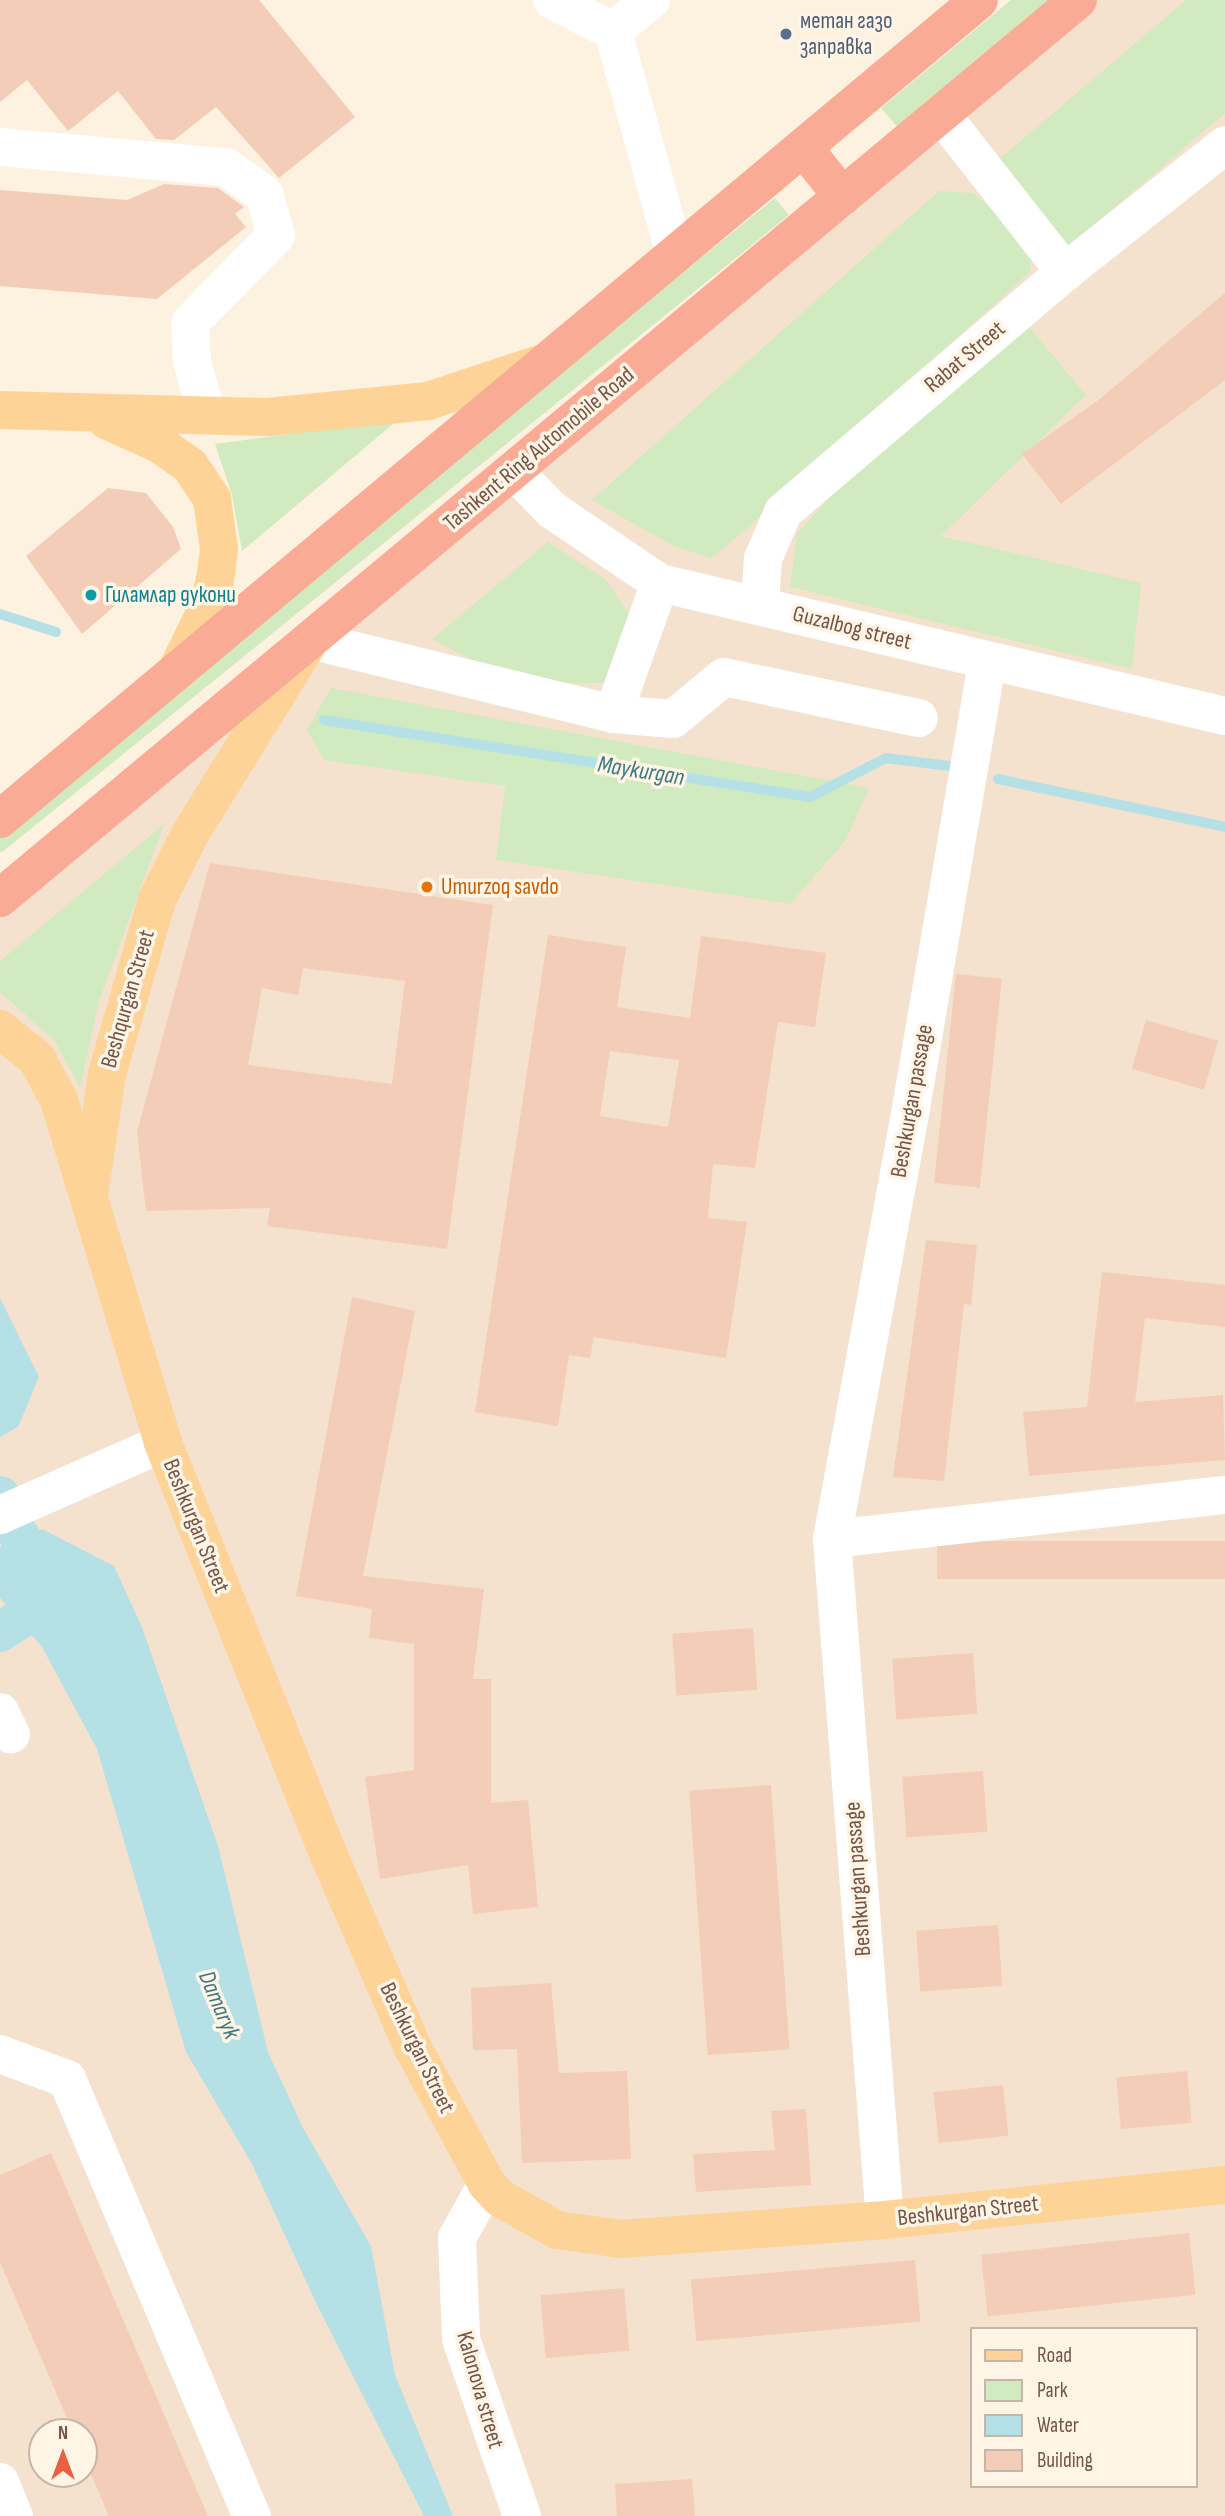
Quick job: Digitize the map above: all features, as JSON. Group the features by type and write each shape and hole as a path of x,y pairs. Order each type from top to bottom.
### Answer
{"highway":[{"path":"0,819 979,0"},
{"name":"Tashkent Ring Automobile Road","path":"0,898 1078,0"},
{"path":"803,147 842,196"}],"main road":[{"path":"0,410 268,417 428,401 549,360"},
{"path":"84,414 124,426 159,444 190,466 212,499 219,549 215,580 208,607 176,672"},
{"name":"Beshqurgan Street","path":"88,1201 107,1074 157,900 190,835 310,640"},
{"path":"0,1029 37,1059 59,1100 88,1201"},
{"name":"Beshkurgan Street","path":"88,1201 163,1443 330,1858 413,2048 487,2184 515,2210 535,2221 599,2238 885,2220 1225,2185"}],"street":[{"path":"552,0 613,31 676,254"},
{"path":"613,31 651,0"},
{"path":"941,114 1065,272"},
{"name":"Rabat Street","path":"760,605 763,559 783,512 1065,272 1224,146"},
{"path":"0,147 226,167 264,194 276,235 191,323 192,361 207,416"},
{"name":"Guzalbog street","path":"513,470 552,510 660,583 1225,716"},
{"path":"613,714 660,583"},
{"path":"310,640 613,714 673,719 724,677 919,718"},
{"name":"Beshkurgan passage","path":"885,2220 832,1539 987,662"},
{"path":"0,1515 163,1443"},
{"path":"832,1539 1225,1494"},
{"path":"0,2054 66,2079 252,2516"},
{"name":"Kalonova street","path":"487,2184 457,2238 461,2339 522,2516"},
{"path":"0,2482 15,2516"}],"shaded area":[{"path":"1088,0 1225,0 1225,2516 0,2516 0,903"}],"green space":[{"path":"1011,0 1056,0 900,130 881,108"},
{"path":"1186,0 1225,0 1225,113 1068,247 995,163"},
{"path":"939,191 973,193 998,213 1032,252 1030,272 736,538 711,558 673,546 592,500"},
{"path":"775,198 789,215 2,853 0,826"},
{"path":"1024,321 1086,395 941,536 1141,583 1132,669 790,587 797,534 850,474"},
{"path":"399,419 242,551 232,495 215,444"},
{"path":"548,542 605,579 629,614 604,683 549,683 482,665 432,639"},
{"path":"331,688 869,788 846,840 790,904 496,860 505,786 324,760 307,730"},
{"path":"164,824 99,1001 80,1087 55,1041 0,992 0,961"}],"water":[{"path":"0,1298 39,1377 18,1427 0,1437"},
{"path":"42,1529 114,1566 142,1627 218,1846 268,2052 303,2128 371,2246 395,2375 453,2516 424,2516 317,2305 252,2164 186,2052 97,1749 42,1647 0,1598 0,1547"}],"building":[{"path":"0,0 259,0 355,117 279,178 216,107 174,140 156,139 118,91 68,131 27,80 0,102"},
{"path":"164,184 218,188 244,207 235,214 246,227 157,299 0,286 0,190 127,200"},
{"path":"1225,293 1225,380 1061,504 1022,454 1100,399"},
{"name":"Гиламлар дукони","path":"108,488 146,493 173,527 181,549 82,634 26,556"},
{"path":"210,863 493,905 447,1249 267,1226 270,1208 146,1211 137,1132","holes":["303,968 405,981 392,1084 248,1065 262,988 298,995"]},
{"path":"548,935 626,947 617,1007 690,1018 701,936 826,953 815,1027 778,1022 755,1168 713,1164 708,1218 747,1222 726,1358 594,1337 590,1358 569,1355 558,1426 475,1412","holes":["610,1051 679,1060 668,1127 600,1116"]},
{"path":"956,974 1002,979 980,1188 934,1183"},
{"path":"1146,1020 1218,1041 1204,1090 1132,1069"},
{"path":"926,1240 977,1245 971,1305 964,1304 944,1481 893,1477"},
{"path":"1102,1272 1225,1285 1225,1327 1145,1318 1135,1402 1223,1395 1225,1460 1029,1476 1023,1412 1087,1407"},
{"path":"352,1297 415,1311 363,1576 484,1589 473,1679 491,1679 491,1803 528,1800 538,1907 473,1914 468,1865 380,1879 365,1777 414,1770 414,1644 369,1638 372,1609 296,1596"},
{"path":"937,1541 1225,1541 1225,1579 937,1579"},
{"path":"753,1628 757,1690 677,1695 672,1634"},
{"path":"973,1653 977,1714 896,1720 892,1659"},
{"path":"983,1771 987,1832 906,1838 902,1777"},
{"path":"771,1785 789,2049 708,2055 689,1791"},
{"path":"998,1925 1002,1986 920,1992 916,1931"},
{"path":"551,1983 559,2073 627,2071 631,2159 522,2163 517,2049 473,2050 471,1988"},
{"path":"1187,2071 1192,2123 1121,2129 1116,2077"},
{"path":"1003,2085 1008,2136 939,2143 933,2092"},
{"path":"806,2109 811,2185 696,2192 693,2154 775,2150 771,2111"},
{"path":"51,2153 208,2516 109,2516 97,2488 98,2418 67,2418 0,2262 0,2175"},
{"path":"1189,2233 1195,2295 988,2317 981,2255"},
{"path":"915,2260 920,2322 696,2341 691,2280"},
{"path":"624,2288 629,2351 546,2358 540,2295"},
{"path":"692,2479 695,2516 617,2516 615,2484"}],"waterway":[{"name":"Maykurgan","path":"0,614 56,632"},
{"name":"Maykurgan","path":"324,720 810,797 886,758 949,766"},
{"name":"Maykurgan","path":"998,779 1225,827"},
{"name":"Damaryk","path":"0,1496 4,1512 50,1584"},
{"path":"0,1632 57,1595"}],"place":[{"name":"метан газо заправка","path":"786,34"},
{"name":"Гиламлар дукони","path":"91,595"},
{"name":"Umurzoq savdo","path":"427,887"}]}
